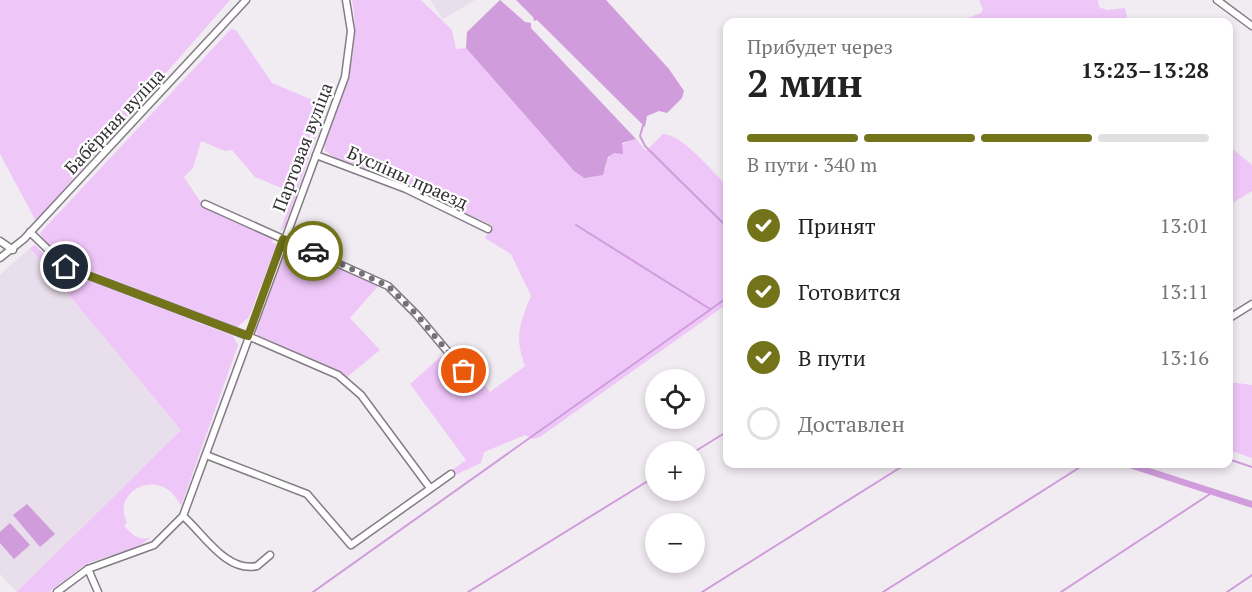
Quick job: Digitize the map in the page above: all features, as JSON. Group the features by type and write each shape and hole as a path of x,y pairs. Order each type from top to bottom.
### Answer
{"street":[{"name":"Бабёрная вуліца","path":"0,258 13,250 246,0"},
{"name":"Партовая вуліца","path":"57,592 88,569 154,545 183,516 283,239 345,77 351,31 346,0"},
{"path":"1217,0 1252,26"},
{"name":"Бусліны праезд","path":"316,155 406,189 488,229"},
{"path":"205,204 388,286 417,315 464,371"},
{"path":"30,232 66,267 248,336 329,370 348,382 361,395 430,488"},
{"path":"0,241 13,250"},
{"path":"1233,316 1252,304"},
{"path":"206,455 307,494 347,544 357,543 451,474"},
{"path":"183,516 220,553 242,567 256,566 270,555"},
{"path":"88,569 98,592"}],"shaded area":[{"path":"0,0 230,0 36,221 0,154"},
{"path":"352,0 421,0 452,30 456,49 466,48 574,171 606,169 609,158 620,146 636,139 646,151 663,134 679,140 688,147 723,182 723,307 540,437 533,439 525,435 484,452 481,463 453,476 448,473 466,460 410,384 445,353 463,376 472,369 490,392 525,366 519,338 531,296 511,254 485,238 492,225 336,158 325,151 324,141 344,89 353,55"},
{"path":"430,0 475,0 443,19"},
{"path":"500,0 525,22 531,23 531,28 636,139 622,143 623,154 614,153 608,157 603,175 584,178 574,171 466,48 467,32"},
{"path":"516,0 606,0 669,69 684,91 682,98 667,113 659,111 647,116 645,127 537,20 534,21 533,17"},
{"path":"979,0 1098,0 1099,7 1107,10 1125,8 1127,18 968,18 981,13 983,9"},
{"path":"231,29 236,30 272,83 315,101 330,84 289,191 255,177 232,150 225,151 201,141 193,168 184,177 203,206 274,237 272,243 277,244 249,317 237,327 78,266 51,248 40,233"},
{"path":"333,87 285,227 280,231 331,88"},
{"path":"1233,149 1252,165 1252,191 1233,203"},
{"path":"290,244 341,265 379,285 350,318 380,350 347,377 333,368 258,337 255,327 284,249"},
{"path":"35,245 51,261 71,274 233,336 238,345 181,506 173,493 162,486 151,484 140,487 132,492 126,501 124,511 127,522 124,526 139,538 151,537 138,547 88,563 49,592 17,592 181,430 30,248"},
{"path":"30,248 181,430 17,592 0,574 0,275"},
{"path":"1233,383 1252,385 1252,458 1233,451"},
{"path":"1129,468 1149,468 1252,501 1252,508"},
{"path":"27,504 55,534 40,547 13,515"},
{"path":"10,523 30,545 14,559 0,543 0,532"}],"waterway":[{"path":"644,122 640,136 645,146 723,223"},
{"path":"576,225 710,309"},
{"path":"313,592 723,301"},
{"path":"705,445 723,434"},
{"path":"1233,461 1252,467"},
{"path":"702,592 900,468"},
{"path":"883,592 1079,468"},
{"path":"468,592 645,483"},
{"path":"1061,592 1210,494"},
{"path":"1227,592 1252,575"}],"way so far":[{"path":"313,251 388,286 417,315 464,371"}],"route":[{"path":"66,267 248,336 283,239 313,251"}]}
